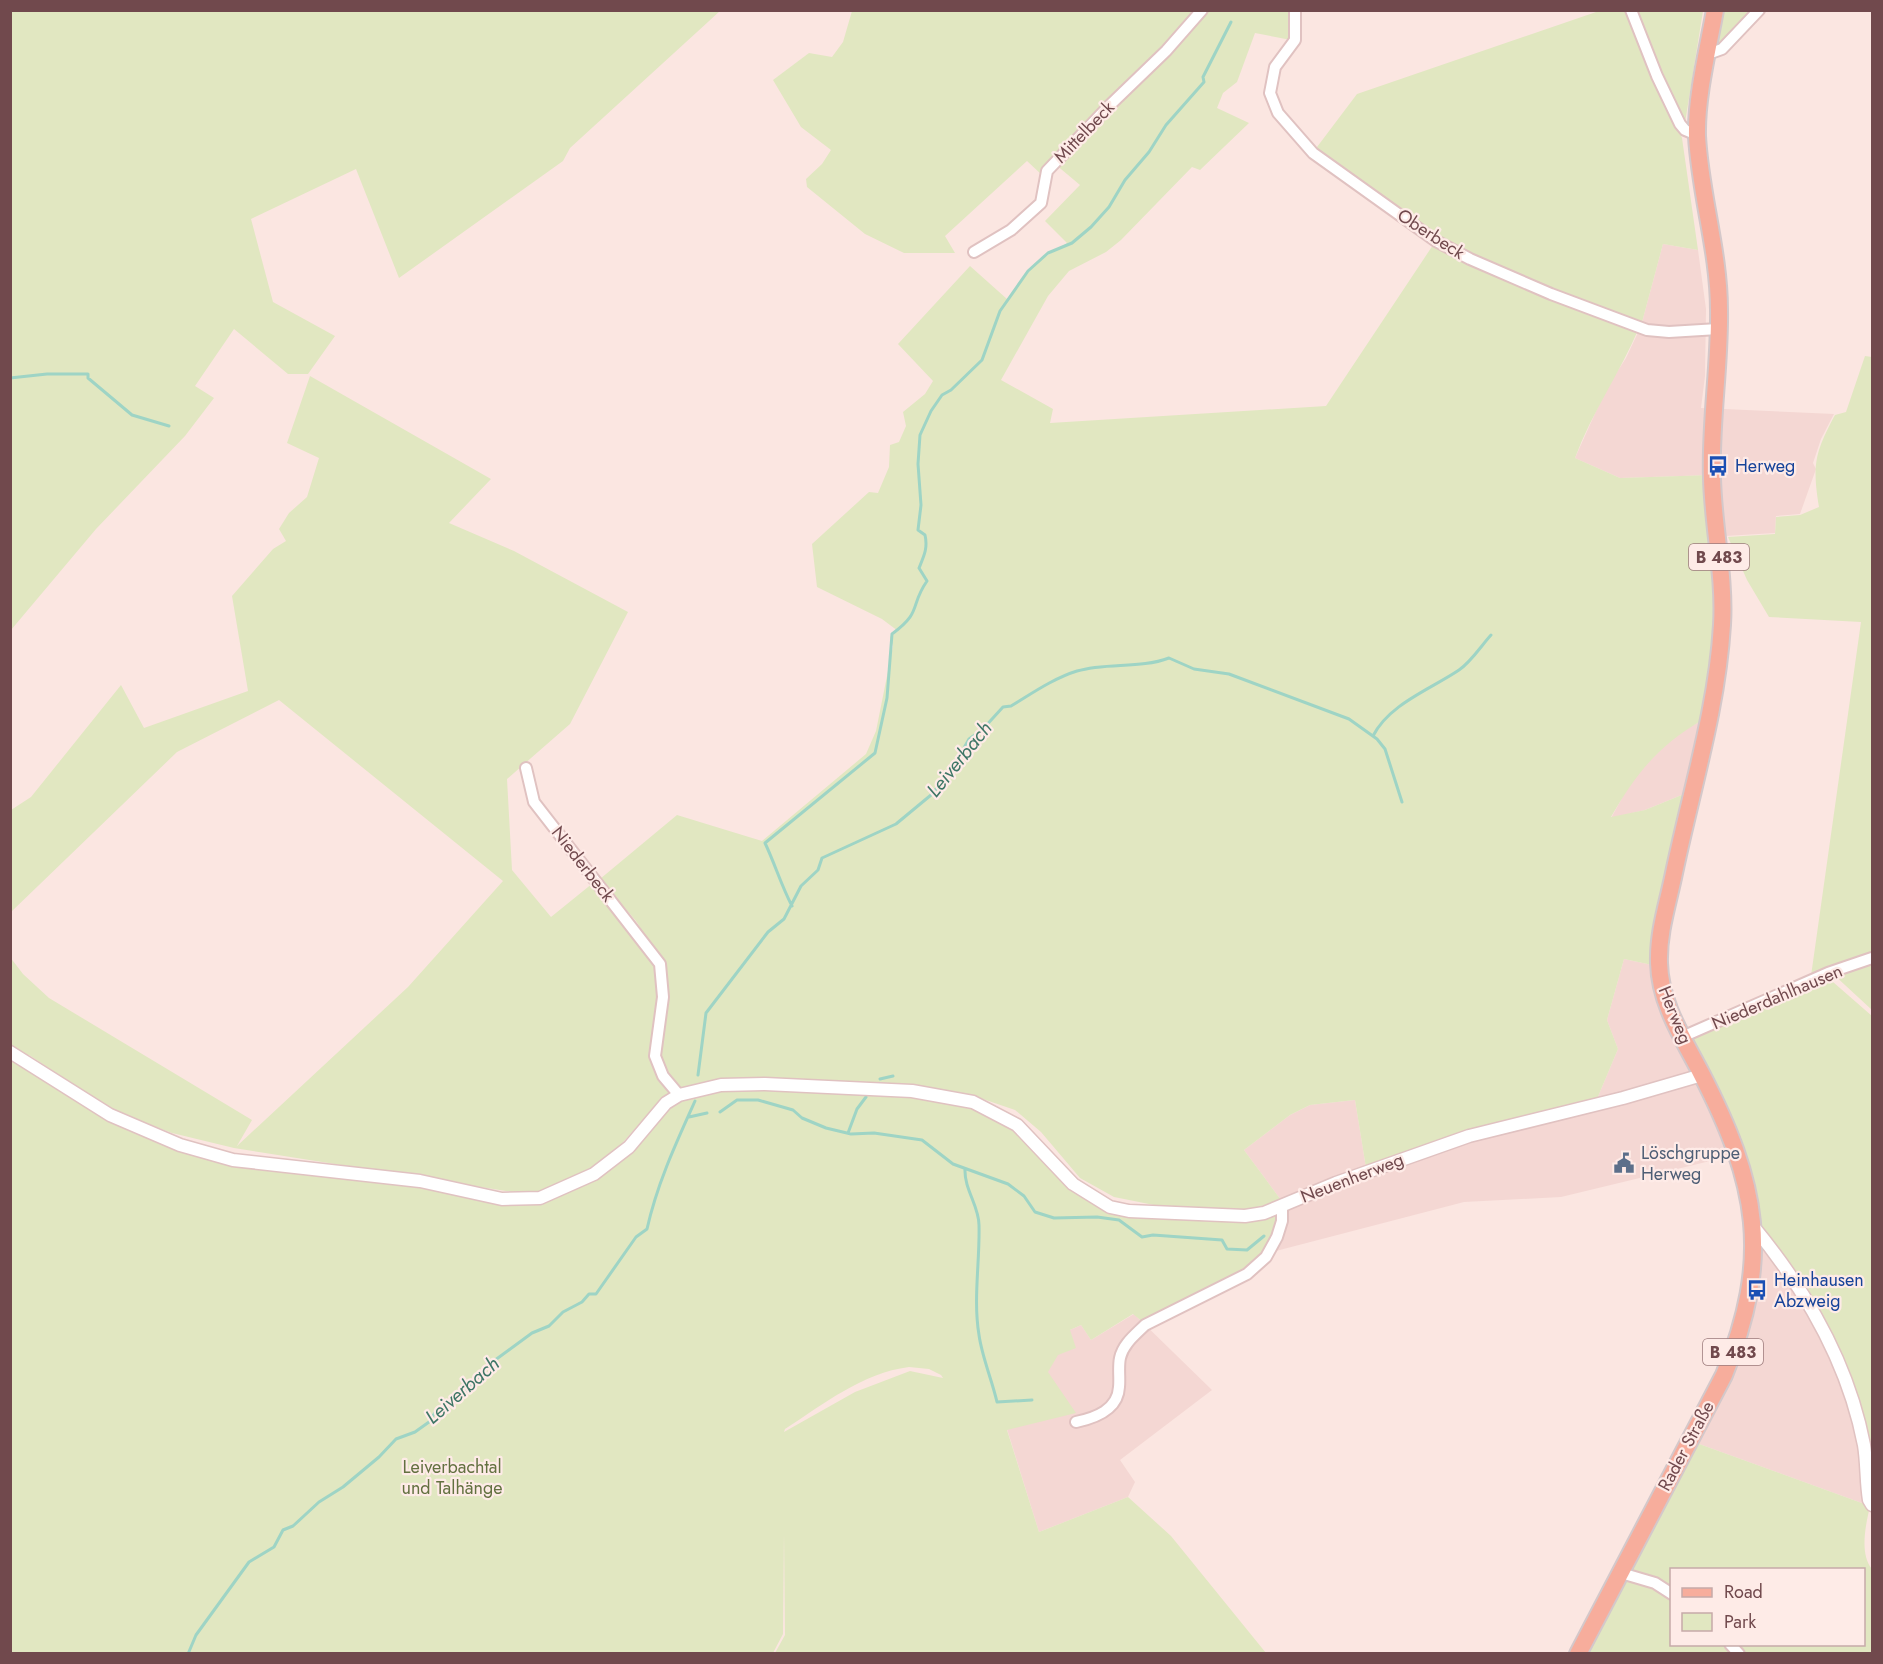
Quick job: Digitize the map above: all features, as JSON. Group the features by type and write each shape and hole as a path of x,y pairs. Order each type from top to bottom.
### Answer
{"main road":[{"name":"Herweg","path":"1715,10 1697,135 1718,284 1718,329 1711,445 1722,627 1717,670 1659,948 1664,997 1702,1075 1743,1173 1753,1226"},
{"name":"Rader Straße","path":"1578,1653 1724,1375 1738,1339 1753,1275 1753,1226"}],"street":[{"name":"Mittelbeck","path":"974,252 1011,230 1041,203 1047,171 1110,105 1167,51 1202,10"},
{"name":"Oberbeck","path":"1295,10 1295,40 1275,67 1270,93 1278,113 1313,153 1436,241 1501,274 1647,330 1669,332 1718,329"},
{"path":"1631,10 1657,76 1680,124 1685,130 1697,135"},
{"path":"1708,54 1722,49 1759,10"},
{"name":"Niederbeck","path":"526,768 534,802 654,954 663,979 656,1056 663,1076 679,1095"},
{"name":"Niederdahlhausen","path":"1682,1037 1828,973 1872,958"},
{"path":"10,1052 110,1115 180,1145 233,1160 409,1179 512,1200 531,1199 555,1193 606,1167 629,1147 666,1103 679,1095 721,1085 765,1084 829,1089 879,1089 947,1096 989,1109 1017,1125 1073,1184 1110,1207 1158,1213 1245,1216 1282,1207"},
{"name":"Neuenherweg","path":"1076,1422 1099,1417 1114,1402 1119,1390 1120,1358 1131,1338 1145,1325 1247,1274 1266,1257 1282,1221 1282,1207 1336,1183 1468,1136 1623,1098 1702,1075"},
{"path":"1753,1226 1775,1252 1828,1335 1860,1428 1866,1459 1869,1500 1872,1506"},
{"path":"1621,1573 1655,1583 1670,1593"}],"shaded area":[{"path":"1663,244 1698,250 1706,309 1705,376 1701,408 1834,414 1821,439 1813,463 1816,469 1800,514 1776,516 1775,533 1725,536 1713,475 1620,478 1575,458 1606,389 1626,358 1641,326"},
{"path":"1704,719 1689,792 1645,810 1611,818 1632,780 1647,762 1679,733"},
{"path":"1624,959 1657,966 1698,1073 1597,1099 1618,1049 1607,1020"},
{"path":"1700,1078 1735,1155 1561,1197 1464,1202 1272,1252 1289,1208 1416,1157"},
{"path":"1355,1100 1366,1168 1281,1200 1244,1150 1290,1115 1310,1105"},
{"path":"1756,1232 1802,1296 1848,1391 1870,1506 1691,1441 1725,1376"},
{"path":"1134,1314 1212,1390 1120,1460 1135,1482 1128,1497 1039,1532 1007,1429 1033,1347 1081,1325 1091,1340"}],"green space":[{"path":"10,11 720,11 570,148 563,161 399,278 356,169 251,219 273,302 335,336 308,374 288,374 234,329 195,386 214,398 185,436 96,529 11,630"},
{"path":"852,11 1200,11 1042,175 1027,161 945,236 955,253 904,253 865,234 807,187 806,179 822,164 831,150 801,127 773,80 809,53 832,57 843,42"},
{"name":"Leiverbachtal und Talhänge","path":"1206,11 1293,11 1291,40 1255,33 1237,82 1223,93 1217,108 1249,123 1200,170 1192,167 1121,240 1106,252 1069,271 1048,296 1001,380 1053,409 1050,423 1326,406 1435,242 1501,275 1639,328 1589,425 1575,458 1620,478 1710,475 1720,627 1704,719 1674,739 1650,761 1630,786 1611,817 1645,810 1689,792 1659,935 1657,966 1624,959 1607,1020 1618,1049 1597,1099 1464,1131 1366,1168 1355,1100 1310,1105 1290,1115 1244,1150 1281,1200 1245,1211 1159,1206 1114,1197 1080,1178 1041,1132 1015,1110 977,1097 922,1089 922,1096 978,1108 1009,1123 1029,1141 1076,1192 1103,1208 1151,1217 1179,1219 1235,1219 1276,1214 1279,1217 1265,1258 1246,1274 1144,1323 1133,1314 1091,1340 1081,1325 1070,1330 1076,1348 1058,1355 1048,1372 1076,1413 1007,1430 1039,1532 1128,1497 1171,1536 1266,1653 775,1653 785,1635 784,1533 783,1634 773,1653 11,1653 10,957 23,974 49,998 252,1120 237,1146 408,987 503,881 279,700 177,752 11,912 11,810 31,797 121,685 144,728 248,691 232,596 273,549 286,541 279,529 289,513 307,497 319,458 287,443 310,376 491,479 449,523 514,551 628,612 570,724 507,779 512,870 551,917 593,883 658,965 661,997 652,1059 670,1093 656,1105 602,1166 541,1194 506,1191 234,1148 172,1133 112,1110 29,1055 25,1063 124,1124 204,1158 246,1167 440,1188 515,1203 545,1201 570,1191 610,1168 665,1112 687,1096 684,1087 680,1087 666,1074 657,1057 667,996 663,964 636,921 600,879 677,815 762,841 866,754 876,731 893,646 890,637 898,631 882,619 817,587 812,544 869,492 878,493 889,467 890,445 899,442 906,426 903,412 925,394 933,381 898,344 970,266 1007,299 1037,262 1067,243 1045,221 1080,185 1055,164 1112,105 1188,36","holes":["909,1367 929,1369 943,1378 910,1371 855,1392 784,1432 785,1429 829,1400 875,1376"]},
{"path":"1599,11 1628,11 1682,138 1698,250 1663,244 1641,326 1552,293 1437,240 1314,151 1357,94"},
{"path":"1633,11 1703,11 1685,123 1663,85"},
{"path":"1724,11 1753,11 1721,44 1717,45"},
{"path":"1865,356 1872,357 1872,956 1811,976 1861,622 1769,617 1747,580 1728,537 1775,534 1776,517 1800,515 1819,507 1816,469 1819,449 1835,415 1846,412"},
{"path":"1872,959 1872,1010 1832,973"},
{"path":"1825,975 1872,1016 1872,1503 1841,1361 1755,1223 1685,1038"},
{"path":"1691,1441 1870,1506 1865,1530 1865,1547 1872,1569 1872,1653 1580,1654"}],"waterway":[{"path":"792,906 765,843 875,753 887,698 892,634 912,614 927,581 919,568 926,544 925,535 918,530 921,505 918,464 920,435 931,411 942,395 951,390 982,360 1000,311 1028,271 1048,253 1072,243 1109,207 1125,180 1149,152 1166,125 1204,82 1203,77 1231,22"},
{"path":"10,378 47,374 88,374 88,378 132,415 169,426"},
{"path":"1373,736 1380,725 1400,706 1463,667 1491,635"},
{"name":"Leiverbach","path":"698,1075 706,1013 768,932 784,919 801,886 818,870 822,858 896,824 931,795 951,771 969,739 982,730 1003,707 1011,706 1068,674 1088,668 1147,663 1169,658 1194,669 1229,674 1349,719 1377,739 1385,749 1402,802"},
{"path":"880,1079 893,1076"},
{"path":"848,1133 857,1109 866,1097"},
{"path":"720,1112 737,1100 758,1100 793,1110 802,1118 826,1128 851,1134 874,1133 922,1140 953,1164 1008,1184 1024,1196 1035,1212 1054,1218 1097,1217 1119,1220 1142,1237 1153,1235 1222,1240 1227,1249 1247,1250 1264,1236"},
{"name":"Leiverbach","path":"188,1654 196,1635 249,1562 274,1547 283,1530 293,1526 319,1502 343,1487 379,1457 396,1439 415,1432 429,1422 436,1411 448,1407 464,1394 487,1366 532,1333 549,1326 563,1312 582,1302 589,1294 596,1294 636,1237 647,1229 662,1180 695,1101"},
{"path":"689,1117 707,1113"},
{"path":"965,1169 967,1184 978,1218 977,1321 997,1402 1032,1400"}],"place":[{"name":"Herweg","path":"1718,466"},
{"name":"Löschgruppe Herweg","path":"1624,1163"},
{"name":"Heinhausen Abzweig","path":"1757,1290"}]}
